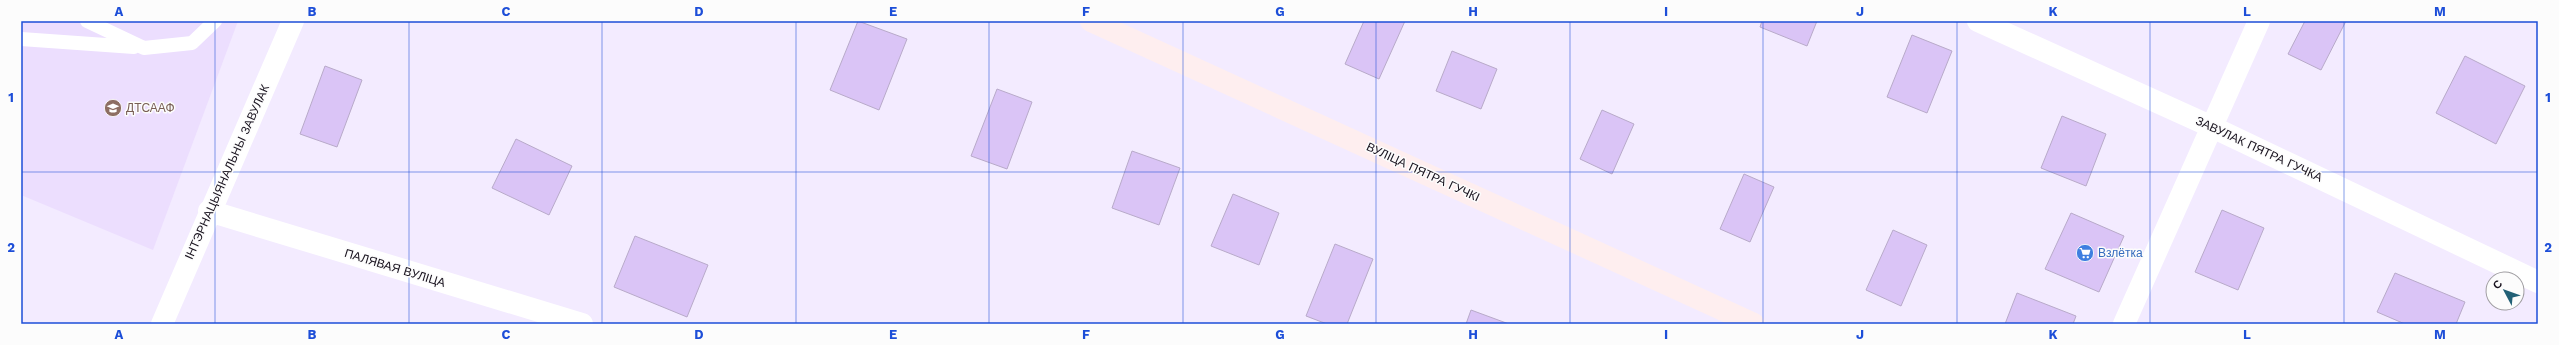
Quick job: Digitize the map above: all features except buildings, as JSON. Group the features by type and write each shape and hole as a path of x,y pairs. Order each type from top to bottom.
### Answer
{"street":[{"name":"ІНТЭРНАЦЫЯНАЛЬНЫ ЗАВУЛАК","path":"162,324 209,211 293,21"},
{"name":"ВУЛІЦА ПЯТРА ГУЧКІ","path":"1091,21 1754,324"},
{"name":"ЗАВУЛАК ПЯТРА ГУЧКА","path":"1978,21 2210,126 2538,282"},
{"path":"2124,324 2210,126 2259,21"},
{"name":"ПАЛЯВАЯ ВУЛІЦА","path":"209,211 582,324"}],"lane":[{"path":"87,21 144,48"},
{"path":"21,39 144,48 192,43 215,21"}],"shaded area":[{"name":"ДТСААФ","path":"21,21 238,21 153,250 21,195"}],"place":[{"name":"ДТСААФ","path":"113,108"},
{"name":"Взлётка","path":"2085,253"}]}
